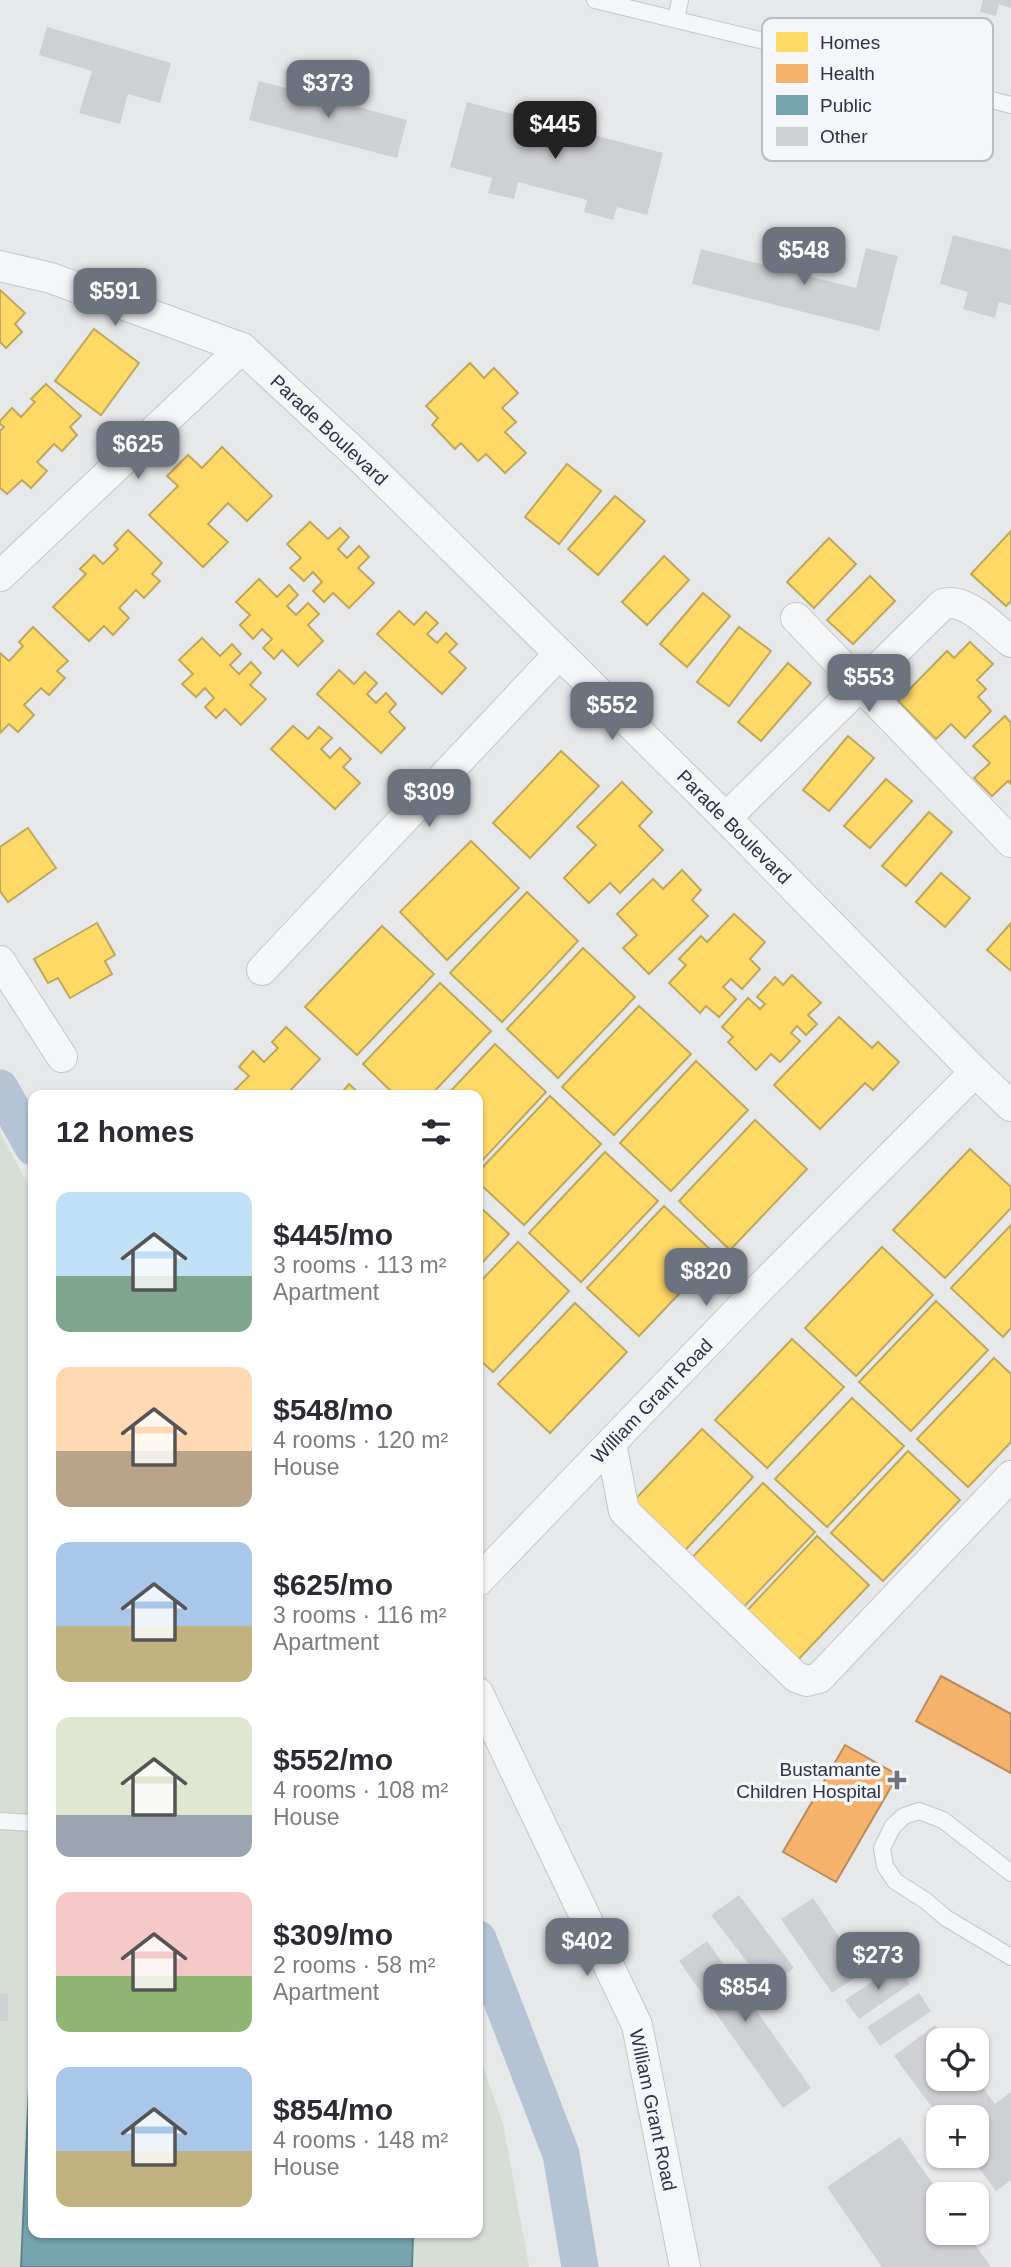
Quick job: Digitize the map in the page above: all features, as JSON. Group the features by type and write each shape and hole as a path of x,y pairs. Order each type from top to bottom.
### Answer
{"street":[{"path":"0,266 51,278 242,348 0,576"},
{"name":"Parade Boulevard","path":"242,348 367,464 726,818 1011,1106"},
{"path":"726,818 861,687 937,608 951,602 965,606 1011,642"},
{"path":"796,618 1011,842"},
{"path":"262,970 558,654"},
{"path":"0,961 62,1056"},
{"name":"William Grant Road","path":"483,1576 758,1290 975,1072"},
{"path":"611,1443 624,1511 796,1677 807,1681 819,1678 1011,1476"},
{"name":"William Grant Road","path":"483,1703 637,2025 685,2267"}],"lane":[{"path":"594,0 762,41"},
{"path":"676,19 680,0"},
{"path":"993,100 1011,105"},
{"path":"1011,1873 943,1820 919,1811 904,1816 893,1826 882,1848 885,1866 895,1881 946,1918 1011,1957"},
{"path":"0,1821 28,1823"}],"shaded area":[{"path":"0,1132 28,1185 28,2238 483,2238 483,2068 503,2123 529,2267 0,2267"}],"building: Homes":[{"path":"0,290 25,313 15,324 22,332 6,348 0,342"},
{"path":"94,329 139,363 101,415 55,381"},
{"path":"470,363 484,378 494,368 518,393 502,408 516,422 505,432 526,453 505,473 486,454 478,461 461,443 455,449 432,425 438,418 426,406"},
{"path":"46,384 81,416 70,427 77,435 62,451 54,444 37,462 47,471 31,488 22,480 7,494 0,488 0,431 4,427 0,421 12,408 21,417 35,402 31,399"},
{"path":"222,447 272,496 247,521 228,503 208,524 228,542 203,567 149,515 178,486 167,476 188,455 202,468"},
{"path":"567,464 601,491 559,544 525,517"},
{"path":"615,496 645,521 598,575 568,549"},
{"path":"310,522 328,539 340,528 349,537 338,549 347,558 359,546 369,557 358,568 374,583 349,608 333,593 324,602 313,591 322,582 313,572 304,581 290,568 301,558 287,544"},
{"path":"128,530 162,563 152,574 160,581 144,598 136,590 119,608 129,618 113,635 104,626 89,641 53,607 86,574 80,569 94,555 103,564 118,549 114,545"},
{"path":"1011,531 1011,601 1006,606 971,574"},
{"path":"829,538 856,564 814,608 787,582"},
{"path":"664,556 689,580 647,625 622,602"},
{"path":"870,576 895,601 853,644 827,620"},
{"path":"259,579 277,597 289,585 298,595 287,606 296,615 308,603 319,614 308,625 323,641 298,666 282,650 274,659 263,648 272,639 262,629 253,639 240,625 250,615 236,602"},
{"path":"703,593 730,616 687,667 660,644"},
{"path":"399,611 414,625 426,612 438,623 427,634 437,643 446,633 457,644 449,652 466,668 442,694 377,634"},
{"path":"33,627 68,661 57,671 65,678 49,695 41,688 24,705 34,715 18,732 9,724 0,733 0,653 9,661 23,646 19,642"},
{"path":"739,627 771,651 729,706 697,682"},
{"path":"202,638 220,656 232,644 241,654 230,665 239,674 251,662 261,673 250,685 266,699 241,725 225,709 216,718 205,707 214,698 205,688 196,697 182,684 193,674 179,660"},
{"path":"970,642 993,664 977,680 986,689 978,697 991,711 965,738 951,724 936,739 898,701 947,651 954,658"},
{"path":"788,663 811,683 761,741 738,722"},
{"path":"339,670 354,684 365,672 377,683 367,694 376,703 386,693 396,704 389,712 405,728 381,753 317,694"},
{"path":"1005,716 1011,723 1011,784 1008,781 992,796 974,778 990,763 973,746"},
{"path":"293,726 308,739 319,727 332,738 321,749 330,758 340,748 351,759 343,767 360,783 335,809 271,749"},
{"path":"848,736 874,758 829,811 803,790"},
{"path":"561,751 599,786 530,858 493,823"},
{"path":"886,779 912,801 870,848 844,826"},
{"path":"622,782 652,812 639,826 663,850 620,893 610,883 589,903 564,878 596,845 577,827"},
{"path":"929,812 952,832 906,886 882,866"},
{"path":"28,828 56,868 8,902 0,891 0,847"},
{"path":"471,841 519,888 447,960 400,912"},
{"path":"682,870 701,890 692,900 708,916 649,974 623,948 637,935 617,914 653,879 663,889"},
{"path":"941,873 970,898 945,927 916,902"},
{"path":"527,892 578,941 502,1022 450,973"},
{"path":"734,914 765,942 750,959 760,969 742,989 731,979 723,987 736,999 719,1017 706,1006 700,1013 669,983 686,965 679,959 701,936 707,942"},
{"path":"97,923 115,955 105,961 112,974 70,998 58,978 48,983 34,959"},
{"path":"1011,923 1011,971 987,950"},
{"path":"382,926 434,974 357,1055 305,1007"},
{"path":"583,948 635,997 558,1078 507,1029"},
{"path":"792,975 821,1003 808,1015 817,1024 806,1035 797,1026 791,1033 800,1041 780,1062 771,1054 756,1070 728,1042 733,1037 722,1027 748,998 760,1009 765,1004 757,997 775,977 783,985"},
{"path":"440,983 491,1031 436,1090 390,1090 363,1064"},
{"path":"639,1006 691,1054 614,1135 562,1087"},
{"path":"839,1017 872,1048 878,1042 899,1062 873,1090 865,1083 820,1129 774,1085"},
{"path":"286,1027 320,1059 291,1090 235,1090 249,1076 239,1067 253,1051 264,1062 278,1048 272,1042"},
{"path":"495,1044 546,1092 483,1160 483,1090 452,1090"},
{"path":"696,1061 748,1110 671,1191 620,1143"},
{"path":"349,1084 356,1090 344,1090"},
{"path":"550,1096 601,1144 524,1225 483,1187 483,1167"},
{"path":"755,1120 807,1169 730,1250 679,1201"},
{"path":"970,1149 1011,1187 1011,1208 945,1278 893,1230"},
{"path":"605,1152 658,1201 581,1282 529,1233"},
{"path":"664,1206 716,1255 639,1336 587,1288"},
{"path":"483,1210 509,1234 483,1262"},
{"path":"1011,1225 1011,1328 1003,1337 951,1288"},
{"path":"518,1242 569,1291 493,1372 483,1363 483,1279"},
{"path":"882,1247 933,1295 856,1376 805,1328"},
{"path":"936,1301 988,1350 911,1431 859,1382"},
{"path":"575,1303 627,1352 550,1433 498,1384"},
{"path":"792,1339 844,1387 767,1468 715,1420"},
{"path":"994,1358 1011,1374 1011,1442 968,1487 917,1439"},
{"path":"852,1398 904,1446 827,1527 775,1479"},
{"path":"702,1429 753,1477 677,1559 625,1510"},
{"path":"908,1451 960,1500 883,1581 831,1533"},
{"path":"763,1483 815,1532 738,1613 686,1564"},
{"path":"817,1536 869,1585 792,1666 741,1617"}],"building: Health":[{"path":"941,1676 1011,1714 1011,1773 916,1721"},
{"path":"845,1745 898,1775 836,1882 783,1852"}],"building: Public":[{"path":"28,2109 28,2238 413,2238 412,2267 21,2267"}],"building: Other":[{"path":"983,0 1011,0 1011,8 999,4 996,16 980,12"},
{"path":"47,27 171,63 160,103 128,94 120,124 79,113 92,71 39,55"},
{"path":"259,81 407,120 397,158 249,120"},
{"path":"467,102 663,153 647,215 617,207 613,220 584,212 587,200 518,182 514,199 488,193 492,178 450,167"},
{"path":"953,235 1011,250 1011,305 999,302 995,318 963,309 968,292 940,284"},
{"path":"866,248 898,256 879,331 692,284 701,249 856,288"},
{"path":"739,1895 794,1968 767,1988 711,1915"},
{"path":"813,1898 863,1973 832,1993 781,1919"},
{"path":"707,1941 811,2088 783,2108 679,1961"},
{"path":"897,1965 910,1984 859,2019 845,2000"},
{"path":"0,1993 8,1994 8,2021 0,2021"},
{"path":"919,1993 931,2011 880,2046 867,2027"},
{"path":"926,2032 926,2091 985,2091 995,2104 1011,2092 1011,2180 996,2191 979,2168 989,2168 989,2105 930,2105 894,2056"},
{"path":"900,2137 932,2182 926,2182 926,2245 975,2245 991,2267 882,2267 827,2187"}],"waterway":[{"path":"0,1088 28,1138"},
{"path":"483,1952 561,2154 580,2267"}],"place":[{"name":"Bustamante Children Hospital","path":"897,1780"}]}
